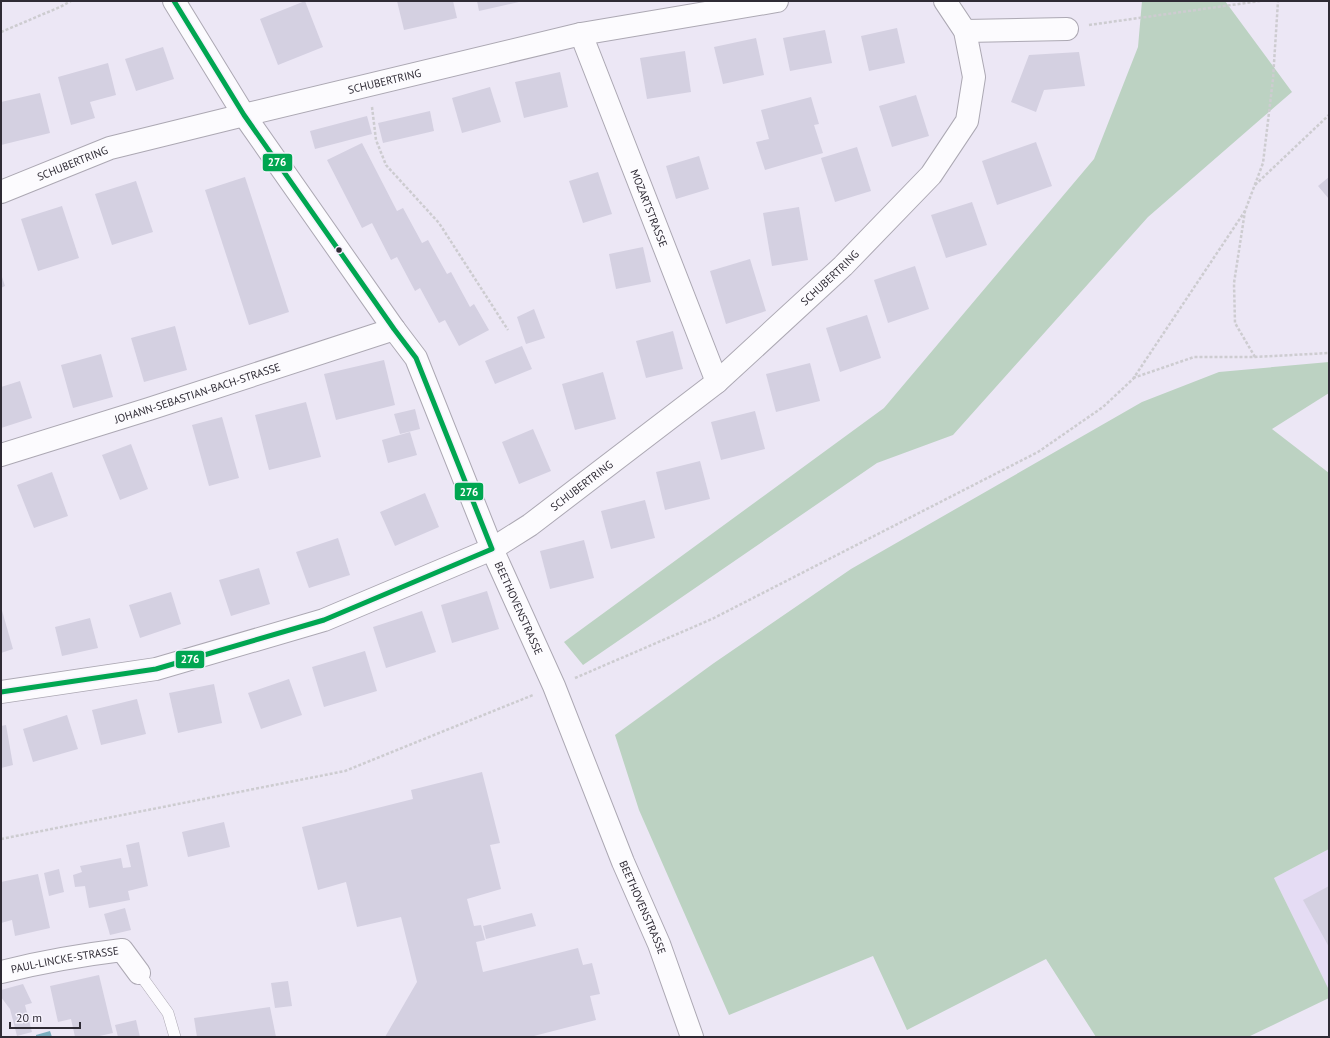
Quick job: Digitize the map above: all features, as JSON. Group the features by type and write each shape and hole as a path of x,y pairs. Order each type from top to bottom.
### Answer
{"street":[{"name":"BEETHOVENSTRASSE","path":"174,1 244,115 394,329 416,358 492,549 554,686 623,862 659,944 692,1037"},
{"name":"SCHUBERTRING","path":"1,192 110,148 244,115 581,34 777,1"},
{"name":"SCHUBERTRING","path":"1,692 156,669 324,620 492,549 530,525 717,382 843,266 930,175 967,121 974,77 966,31 945,1"},
{"path":"966,31 1067,29"},
{"name":"MOZARTSTRASSE","path":"581,34 717,382"},
{"name":"JOHANN-SEBASTIAN-BACH-STRASSE","path":"1,455 149,409 394,329"},
{"name":"PAUL-LINCKE-STRASSE","path":"1,972 23,966 75,956 122,950 139,973"}],"lane":[{"name":"PAUL-LINCKE-STRASSE","path":"139,973 168,1013 175,1037"}],"path":[{"path":"1,32 71,1"},
{"path":"1067,29 1260,1"},
{"path":"1255,357 1235,323 1234,283 1245,211 1263,164 1273,79 1278,1"},
{"path":"369,85 376,140 386,164 439,224 508,330"},
{"path":"1255,185 1329,115"},
{"path":"1,839 345,771 554,686 712,619 1038,452 1103,407 1133,379 1245,211"},
{"path":"1133,379 1194,357 1255,357 1329,353"}],"shaded area":[{"path":"1329,849 1329,991 1274,878"}],"green space":[{"path":"1142,1 1225,1 1292,92 1148,217 953,435 877,463 583,665 564,642 884,408 1094,159 1138,47"},
{"path":"1329,362 1329,393 1272,429 1329,473 1329,849 1274,878 1329,990 1329,998 1248,1037 1096,1037 1046,959 907,1030 873,956 729,1015 639,810 615,735 714,663 851,569 1142,402 1219,372"}],"water":[{"path":"50,1031 52,1037 36,1037 36,1035"}],"building":[{"path":"305,1 323,47 278,65 260,19"},
{"path":"397,1 453,1 457,18 404,30"},
{"path":"477,1 519,1 519,2 479,11"},
{"path":"897,28 905,63 869,71 861,36"},
{"path":"825,30 832,63 790,71 783,38"},
{"path":"756,38 764,75 723,84 714,47"},
{"path":"163,47 174,79 136,91 125,59"},
{"path":"685,51 691,92 647,99 640,58"},
{"path":"1079,52 1085,86 1044,90 1036,112 1011,102 1029,55"},
{"path":"108,63 116,95 90,102 95,118 71,125 58,77"},
{"path":"560,72 568,107 524,118 515,82"},
{"path":"490,87 501,122 462,133 452,98"},
{"path":"40,93 50,133 1,145 1,102"},
{"path":"916,95 929,136 892,147 879,106"},
{"path":"811,97 819,124 814,125 823,153 765,170 756,142 769,139 761,110"},
{"path":"430,111 434,131 383,143 378,123"},
{"path":"367,116 372,134 315,149 310,131"},
{"path":"1036,142 1052,186 997,205 982,161"},
{"path":"362,143 397,211 403,208 422,243 428,240 447,274 451,272 470,307 474,304 489,330 459,346 445,320 439,323 420,288 415,291 397,257 391,260 372,223 362,228 327,160"},
{"path":"857,147 871,191 835,202 821,158"},
{"path":"699,156 709,189 676,199 666,166"},
{"path":"598,172 612,214 583,223 569,181"},
{"path":"245,177 289,312 249,325 205,190"},
{"path":"1329,177 1329,199 1318,186"},
{"path":"136,181 153,232 112,245 95,194"},
{"path":"972,202 987,245 946,258 931,215"},
{"path":"62,206 79,258 38,271 21,219"},
{"path":"799,207 808,260 772,266 763,213"},
{"path":"643,247 651,282 616,289 609,254"},
{"path":"750,259 766,311 726,324 710,271"},
{"path":"915,266 929,309 888,323 874,280"},
{"path":"1,274 5,286 1,288"},
{"path":"534,309 545,338 526,344 517,317"},
{"path":"867,315 881,358 840,372 826,328"},
{"path":"175,326 187,370 144,382 131,338"},
{"path":"673,331 683,369 646,378 636,341"},
{"path":"522,346 532,369 495,384 485,361"},
{"path":"101,354 113,397 73,408 61,365"},
{"path":"384,360 395,405 336,420 324,374"},
{"path":"810,363 820,401 776,412 766,374"},
{"path":"603,372 616,419 575,430 562,384"},
{"path":"20,381 32,418 1,428 1,387"},
{"path":"306,402 321,457 269,470 255,415"},
{"path":"415,409 420,429 400,434 394,414"},
{"path":"755,411 765,449 721,460 711,422"},
{"path":"222,417 239,478 209,486 192,425"},
{"path":"533,429 551,471 519,484 502,442"},
{"path":"410,432 417,455 388,463 382,440"},
{"path":"131,444 148,489 120,500 102,455"},
{"path":"700,461 710,499 665,510 656,472"},
{"path":"52,472 68,516 34,528 17,485"},
{"path":"425,493 439,527 395,546 380,512"},
{"path":"645,500 655,538 611,549 601,511"},
{"path":"338,538 350,575 309,588 296,552"},
{"path":"584,540 594,578 550,589 540,551"},
{"path":"259,568 270,604 231,616 219,580"},
{"path":"487,591 499,629 452,643 441,605"},
{"path":"171,592 181,624 140,638 129,605"},
{"path":"1,607 13,649 1,653"},
{"path":"422,611 436,652 386,668 373,627"},
{"path":"90,618 98,648 62,656 55,627"},
{"path":"365,651 377,691 324,707 312,667"},
{"path":"289,679 302,715 261,729 248,693"},
{"path":"214,684 222,723 178,733 169,693"},
{"path":"137,699 146,734 101,745 92,710"},
{"path":"67,715 78,749 33,762 23,729"},
{"path":"6,725 13,765 1,768 1,726"},
{"path":"482,772 500,843 490,845 501,889 467,899 474,926 481,925 485,940 476,942 483,972 578,948 583,965 592,963 600,994 590,996 596,1020 530,1037 385,1037 417,982 401,917 357,927 346,882 318,890 302,827 413,799 411,790"},
{"path":"224,822 230,847 188,857 182,832"},
{"path":"139,842 148,886 128,891 130,900 89,908 85,886 75,887 73,875 82,872 80,866 121,858 123,868 131,867 126,845"},
{"path":"59,869 64,892 49,896 44,873"},
{"path":"38,874 50,928 15,936 12,920 1,923 1,882"},
{"path":"1329,886 1329,947 1303,900"},
{"path":"125,908 131,930 110,935 104,914"},
{"path":"532,913 536,926 486,939 483,926"},
{"path":"99,975 113,1033 95,1037 75,1037 71,1019 58,1022 50,986"},
{"path":"288,981 292,1006 275,1008 271,983"},
{"path":"23,984 32,1003 25,1005 32,1032 17,1036 10,1009 1,997 1,990"},
{"path":"270,1007 276,1037 197,1037 194,1018"},
{"path":"136,1020 140,1037 118,1037 115,1025"}],"transit line":[{"name":"276","path":"1,692 156,669 324,620 492,549 416,358 394,329 244,115 174,1"}]}
